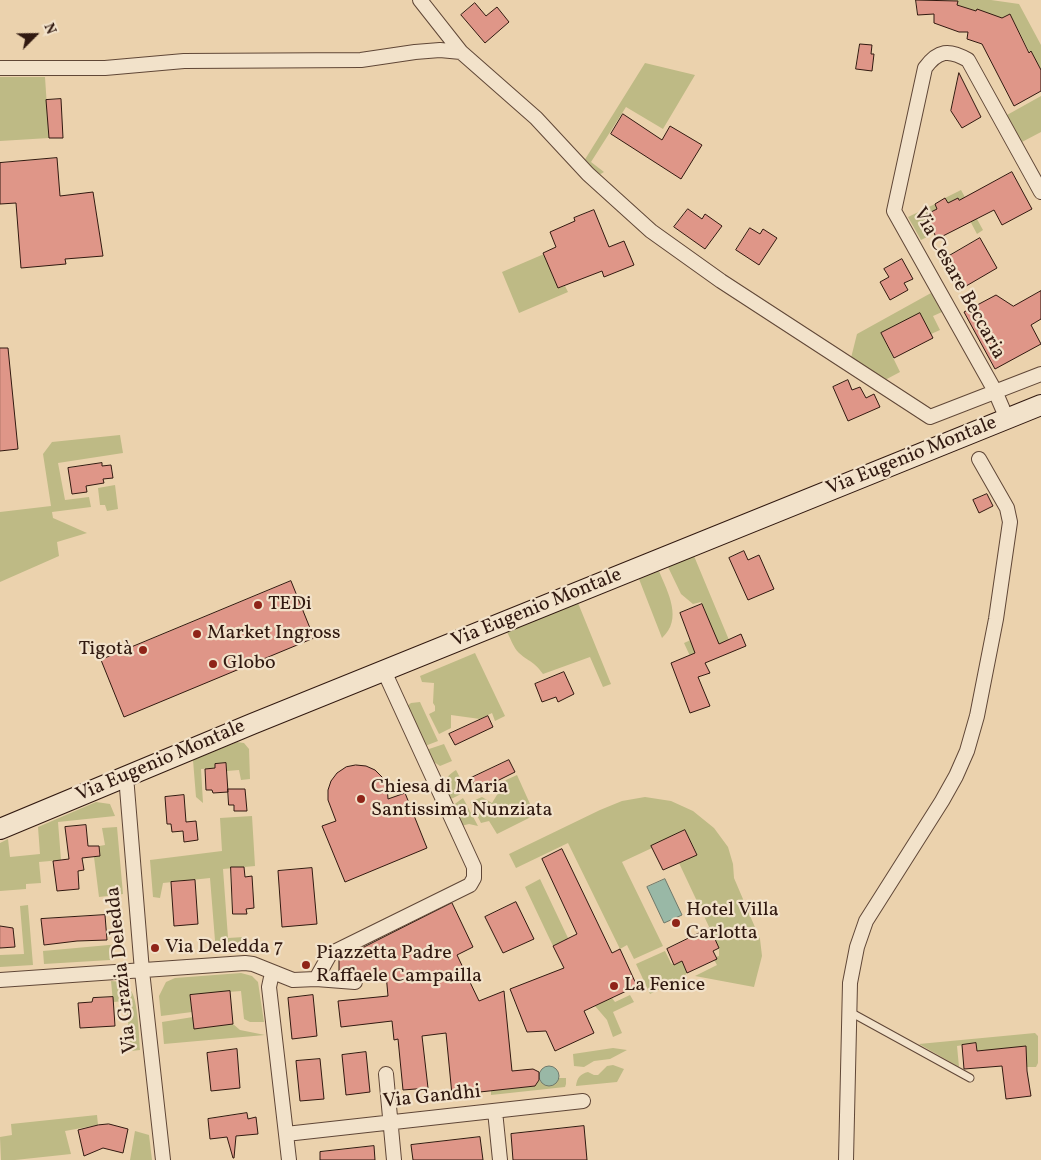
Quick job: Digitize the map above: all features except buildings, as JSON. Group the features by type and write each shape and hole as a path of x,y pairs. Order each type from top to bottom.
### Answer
{"main road":[{"name":"Via Eugenio Montale","path":"33,815 1041,405"},
{"path":"0,821 33,815"},
{"path":"0,829 33,815"}],"street":[{"path":"420,0 461,52 536,118 588,174 651,231 721,281 930,417 1041,374"},
{"path":"0,68 105,68 184,61 361,60 440,50 461,52"},
{"name":"Via Cesare Beccaria","path":"1007,419 995,391 894,211 925,68 933,58 943,53 957,54 968,60 1041,192"},
{"path":"846,1160 850,983 858,947 866,921 956,776 967,751 977,716 996,619 1010,522 1007,508 978,459"},
{"path":"316,980 330,954 470,885 474,878 474,867 384,671"},
{"name":"Via Grazia Deledda","path":"126,776 142,971 163,1160"},
{"path":"0,980 246,963 293,980 354,982"},
{"path":"272,972 269,987 289,1160"},
{"path":"386,1074 394,1160"},
{"name":"Via Gandhi","path":"286,1134 583,1101"},
{"path":"495,1111 500,1160"}],"lane":[{"path":"849,1012 970,1078"}],"shaded area":[{"path":"948,0 991,0 1019,4 1041,45 1041,70 1010,14 998,21 957,5 958,1"},
{"path":"645,63 695,75 663,129 626,107 591,162 604,172 599,175 584,161"},
{"path":"0,77 45,77 49,138 0,141"},
{"path":"1041,96 1041,132 1022,142 1007,115"},
{"path":"961,190 983,230 977,234 958,198 948,203 945,198"},
{"path":"935,204 937,209 925,215 935,233 921,240 908,217"},
{"path":"544,254 558,288 565,286 568,292 519,313 502,272"},
{"path":"931,293 942,312 933,316 940,330 931,334 881,333 900,372 885,380 851,358 857,334"},
{"path":"120,435 123,453 58,463 65,500 89,497 91,507 52,512 53,518 87,533 57,542 59,556 0,582 0,512 51,506 43,454 52,442"},
{"path":"115,485 118,509 107,511 105,505 100,505 98,488"},
{"path":"694,556 729,640 690,656 684,643 713,630 701,602 693,604 681,594 668,567"},
{"path":"659,571 672,606 673,614 672,623 662,638 639,579"},
{"path":"578,603 611,684 603,687 590,657 543,674 534,664 517,651 507,632"},
{"path":"475,653 505,716 495,721 492,713 480,719 451,715 451,728 439,734 429,714 435,711 433,703 434,683 422,682 420,676"},
{"path":"420,702 438,741 425,746 407,706 411,703"},
{"path":"237,742 244,743 249,749 250,779 241,780 239,770 227,771 226,763 215,764 215,768 201,769 203,803 196,797 193,760"},
{"path":"444,744 452,761 440,766 431,760 426,750"},
{"path":"456,770 467,791 449,799 445,790 445,782 448,776"},
{"path":"517,775 535,815 497,834 489,821 481,823 470,802 482,797 492,803 506,780"},
{"path":"645,797 671,801 693,811 714,828 728,847 733,864 734,878 760,939 762,956 754,987 695,976 717,965 713,958 719,956 719,948 679,863 697,854 685,830 622,862 663,946 634,959 627,945 620,949 568,843 516,868 509,854 600,810 622,801"},
{"path":"463,798 478,826 469,824 461,826 452,806"},
{"path":"96,802 110,804 115,816 58,822 61,860 39,862 41,883 26,884 26,889 0,891 0,843 8,839 10,857 40,854 38,827"},
{"path":"252,816 255,866 223,869 228,938 244,937 245,951 216,953 210,878 163,883 160,898 153,897 150,860 222,851 220,818"},
{"path":"117,827 123,894 99,897 94,857 100,856 99,846 105,845 102,828"},
{"path":"540,879 577,957 560,943 553,946 525,887"},
{"path":"665,879 682,915 664,923 647,887"},
{"path":"28,905 33,965 0,967 0,955 24,954 20,906"},
{"path":"120,944 111,951 110,960 44,964 43,951"},
{"path":"665,951 674,965 682,961 687,973 682,978 650,994 636,964"},
{"path":"241,973 252,976 258,982 264,1022 250,1022 244,1019 241,991 190,995 192,1012 161,1016 159,996 166,982 175,978"},
{"path":"111,981 120,982 125,985 133,996 138,1019 140,1050 131,1051 126,1001 113,1002"},
{"path":"630,995 634,1002 613,1012 622,1033 613,1037 607,1020 595,1006 612,998 615,1002"},
{"path":"193,1017 195,1029 233,1024 240,1030 265,1035 164,1044 162,1022"},
{"path":"1035,1033 1038,1036 1038,1063 1036,1067 1027,1067 1026,1046 977,1051 976,1043 957,1046 959,1067 919,1044"},
{"path":"613,1048 627,1050 610,1059 594,1061 584,1067 574,1066 573,1054"},
{"path":"613,1065 624,1069 617,1082 576,1086 581,1075 588,1072 598,1075 607,1066"},
{"path":"549,1066 556,1069 559,1076 556,1083 549,1086 542,1083 539,1076 542,1069"},
{"path":"559,1078 566,1078 565,1087 491,1095 491,1091 535,1086 539,1080 543,1084 556,1083"},
{"path":"97,1115 98,1125 65,1131 71,1154 1,1160 0,1137 12,1135 11,1124"},
{"path":"135,1131 149,1135 152,1160 130,1160"}],"place":[{"name":"TEDi","path":"258,605"},
{"name":"Market Ingross","path":"197,634"},
{"name":"Tigotà","path":"143,650"},
{"name":"Globo","path":"213,664"},
{"name":"Chiesa di Maria Santissima Nunziata","path":"361,799"},
{"name":"Hotel Villa Carlotta","path":"676,923"},
{"name":"Via Deledda 7","path":"155,948"},
{"name":"Piazzetta Padre Raffaele Campailla","path":"306,965"},
{"name":"La Fenice","path":"614,986"}]}
